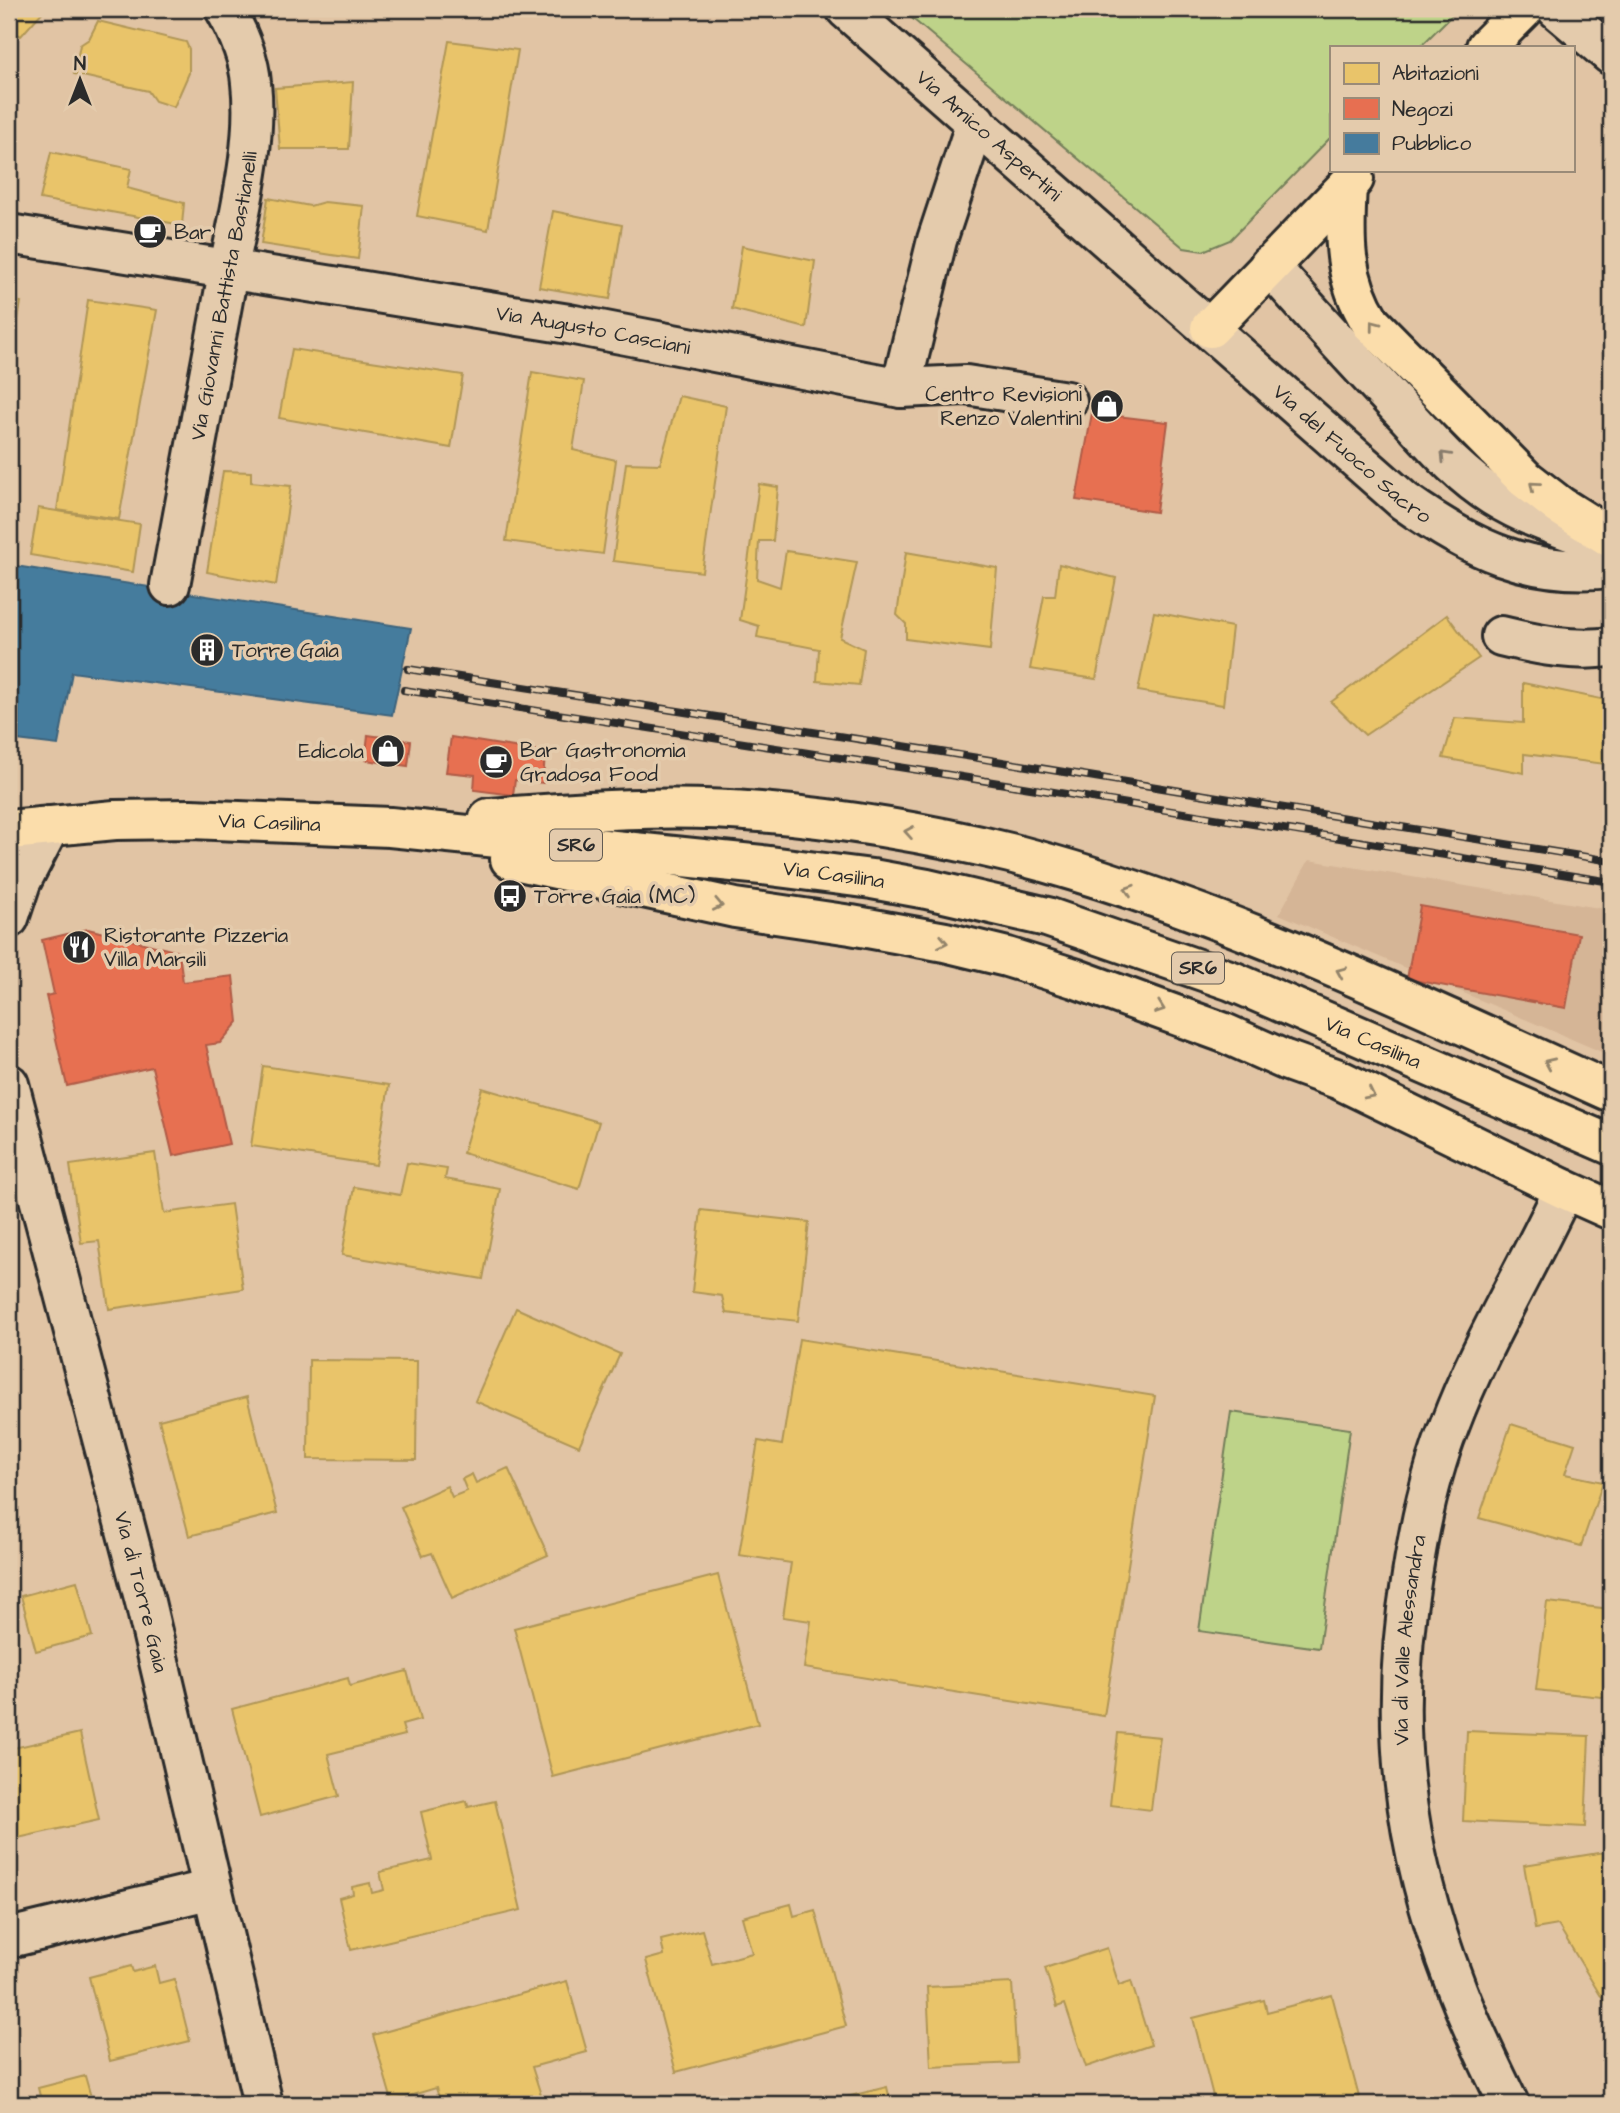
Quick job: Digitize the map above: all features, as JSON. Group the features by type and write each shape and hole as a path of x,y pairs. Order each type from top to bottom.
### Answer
{"main road":[{"path":"1487,46 1524,9"},
{"path":"1210,328 1355,178"},
{"path":"1355,178 1345,244 1349,278 1371,323 1524,478 1560,506 1611,538"},
{"path":"390,827 616,808 673,808 760,812 827,819 966,843 1068,870 1198,913 1456,1021 1611,1091"},
{"name":"Via Casilina","path":"9,830 115,820 213,819 390,827 762,865 927,889 1047,917 1271,996 1611,1145"},
{"path":"390,827 510,859 735,908 945,942 1007,957 1074,978 1209,1027 1285,1060 1338,1079 1611,1210"}],"street":[{"name":"Via Giovanni Battista Bastianelli","path":"170,585 242,205 253,107 246,60 238,32 226,9"},
{"name":"Via Amico Aspertini","path":"846,9 1132,260"},
{"path":"1557,9 1611,55"},
{"path":"901,388 937,240 976,122"},
{"name":"Via Augusto Casciani","path":"9,234 569,324 901,388 966,386 1067,401"},
{"name":"Via del Fuoco Sacro","path":"1132,260 1384,484 1443,527 1484,550 1521,562 1573,569 1611,568"},
{"path":"1269,265 1351,357 1464,474 1516,509 1611,545"},
{"path":"1501,636 1557,648 1611,647"},
{"path":"9,918 21,882 50,826"},
{"name":"Via di Torre Gaia","path":"9,1084 145,1602 263,2104"},
{"name":"Via di Valle Alessandra","path":"1509,2104 1455,1986 1416,1860 1402,1771 1400,1675 1406,1610 1418,1538 1436,1461 1476,1361 1564,1189"},
{"path":"9,1938 212,1889"}],"shaded area":[{"path":"1309,860 1611,910 1611,1056 1279,914"}],"green space":[{"path":"901,9 1458,9 1421,46 1330,46 1330,138 1230,240 1203,251 1184,248"},
{"path":"1231,1412 1350,1429 1319,1648 1199,1631"}],"building: Abitazioni":[{"path":"9,9 45,9 21,36 9,30"},
{"path":"98,21 186,42 189,49 189,73 174,107 155,101 148,91 74,74 80,45 89,39"},
{"path":"449,41 518,50 488,230 417,216"},
{"path":"353,82 349,149 280,149 275,88"},
{"path":"51,152 131,169 127,188 184,203 182,225 40,199"},
{"path":"268,198 310,206 324,202 364,206 358,259 261,244"},
{"path":"553,211 622,225 610,299 539,287"},
{"path":"742,246 815,261 806,328 732,309"},
{"path":"9,300 21,302 9,371"},
{"path":"88,300 157,310 119,519 57,510"},
{"path":"292,349 463,375 451,448 279,418"},
{"path":"532,372 584,381 573,450 616,460 603,554 506,541"},
{"path":"679,396 726,406 702,572 613,561 626,463 660,464"},
{"path":"223,471 251,472 251,482 291,486 276,585 207,572"},
{"path":"759,484 778,487 773,541 759,541 757,579 780,587 786,551 857,562 840,638 864,649 859,685 817,681 819,649 757,637 759,626 740,620"},
{"path":"38,508 140,524 133,572 30,555"},
{"path":"906,552 997,568 990,650 906,639 906,624 897,615"},
{"path":"1059,564 1116,578 1096,679 1030,669 1044,596 1055,596"},
{"path":"1154,612 1232,627 1223,705 1138,691"},
{"path":"1447,615 1479,658 1365,735 1331,702"},
{"path":"1523,683 1611,701 1611,731 1605,764 1524,754 1524,773 1443,758 1455,718 1523,723"},
{"path":"263,1066 389,1085 376,1165 251,1146"},
{"path":"482,1088 599,1122 579,1189 463,1153"},
{"path":"155,1153 164,1213 231,1204 243,1289 109,1309 99,1241 81,1243 70,1165"},
{"path":"407,1163 447,1169 445,1179 500,1189 483,1279 342,1255 354,1187 400,1195"},
{"path":"701,1210 809,1222 798,1321 726,1313 722,1296 692,1292"},
{"path":"516,1308 620,1354 579,1446 475,1401"},
{"path":"799,1339 1155,1396 1104,1716 804,1668 811,1621 783,1617 791,1563 739,1555 758,1441 782,1445"},
{"path":"309,1360 417,1361 416,1460 308,1459"},
{"path":"247,1397 277,1513 189,1536 159,1420"},
{"path":"1511,1424 1575,1444 1565,1474 1603,1482 1581,1546 1479,1518"},
{"path":"508,1468 548,1555 452,1598 432,1553 423,1556 401,1507 447,1486 452,1497 467,1491 462,1479 472,1474 476,1483"},
{"path":"718,1575 758,1724 553,1777 514,1628"},
{"path":"77,1581 92,1636 36,1651 21,1596"},
{"path":"1547,1602 1611,1609 1611,1698 1536,1690"},
{"path":"407,1671 420,1720 402,1725 405,1735 328,1754 339,1796 260,1817 232,1709 348,1678 350,1686"},
{"path":"1467,1731 1589,1736 1585,1827 1463,1821"},
{"path":"80,1733 99,1820 9,1840 9,1749"},
{"path":"1118,1733 1160,1737 1151,1810 1110,1805"},
{"path":"467,1801 468,1807 495,1801 521,1910 351,1950 339,1898 353,1894 352,1887 370,1883 372,1893 384,1890 380,1872 432,1860 421,1812"},
{"path":"1611,1851 1611,2013 1558,1925 1535,1929 1524,1865"},
{"path":"791,1904 794,1916 815,1910 846,2026 676,2072 646,1960 664,1955 661,1940 702,1930 712,1964 752,1953 742,1917"},
{"path":"1107,1948 1119,1985 1131,1981 1151,2045 1086,2067 1065,2004 1057,2007 1045,1968"},
{"path":"131,1966 133,1972 155,1966 159,1983 174,1979 190,2041 110,2061 89,1977"},
{"path":"567,1981 587,2052 532,2067 541,2095 508,2104 441,2104 436,2088 392,2101 373,2035"},
{"path":"1012,1983 1017,2063 931,2067 927,1987"},
{"path":"1332,1995 1359,2097 1329,2104 1215,2104 1193,2018 1264,2000 1267,2012"},
{"path":"85,2076 93,2104 9,2104 40,2096 38,2088"},
{"path":"887,2087 891,2104 818,2104"}],"building: Negozi":[{"path":"1092,413 1168,422 1156,512 1076,500"},
{"name":"Edicola","path":"368,735 411,741 408,766 365,760"},
{"name":"Bar Gastronomia Gradosa Food","path":"451,737 545,752 543,783 515,780 513,795 474,790 475,775 446,772"},
{"path":"1420,906 1579,934 1566,1008 1407,979"},
{"path":"88,929 179,952 183,982 233,976 238,1022 220,1043 206,1045 229,1144 173,1156 152,1067 67,1086 46,996 54,994 42,940"}],"building: Pubblico":[{"name":"Torre Gaia","path":"9,565 411,628 392,715 72,672 58,745 9,739"}],"railway":[{"path":"408,669 1611,861"},
{"path":"404,690 1611,882"}],"place":[{"name":"Bar","path":"150,232"},
{"name":"Centro Revisioni Renzo Valentini","path":"1107,406"},
{"name":"Torre Gaia","path":"207,650"},
{"name":"Edicola","path":"388,751"},
{"name":"Bar Gastronomia Gradosa Food","path":"496,762"},
{"name":"Torre Gaia (MC)","path":"510,896"},
{"name":"Ristorante Pizzeria Villa Marsili","path":"79,947"}]}
